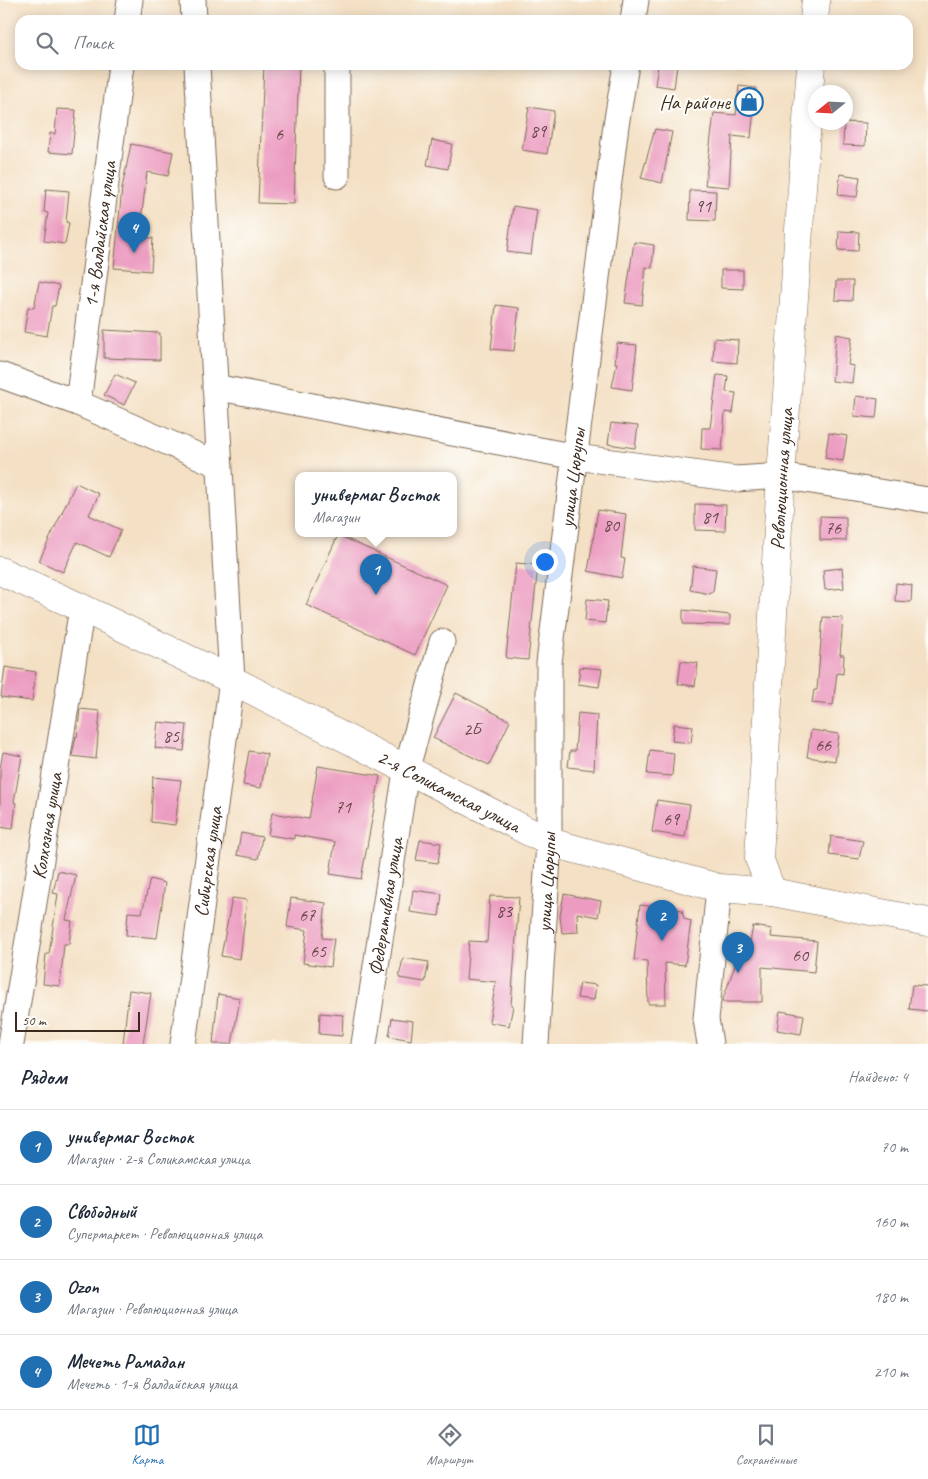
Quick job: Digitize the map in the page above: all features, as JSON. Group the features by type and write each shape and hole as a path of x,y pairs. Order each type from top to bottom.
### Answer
{"main road":[{"path":"814,15 816,0"},
{"name":"Революционная улица","path":"772,892 759,858 781,476 811,70"},
{"name":"2-я Соликамская улица","path":"0,572 82,608 232,680 406,771 549,842 718,888 772,892 928,922"}],"street":[{"path":"128,15 130,0"},
{"path":"193,0 194,15"},
{"path":"634,15 636,0"},
{"name":"1-я Валдайская улица","path":"78,403 120,70"},
{"name":"Сибирская улица","path":"183,1044 232,680 197,70"},
{"path":"337,70 337,176"},
{"name":"улица Цюрупы","path":"536,1044 549,842 549,664 616,125 625,70"},
{"path":"0,375 78,403 219,465"},
{"path":"215,387 576,457 736,479 781,476 928,500"},
{"name":"Колхозная улица","path":"11,1044 82,608"},
{"name":"Федеративная улица","path":"364,1044 406,771 442,642"},
{"path":"710,1044 706,1019 718,888"}],"building":[{"path":"264,70 299,70 294,204 258,203"},
{"path":"657,70 676,70 674,88 655,85"},
{"path":"739,86 756,88 751,138 732,136 729,187 705,185 714,113 736,115"},
{"path":"529,107 554,111 547,154 522,150"},
{"path":"57,109 76,110 72,154 48,152 50,133 55,134"},
{"path":"853,122 866,123 865,146 843,145 844,130 853,130"},
{"path":"655,129 672,132 662,183 641,178"},
{"path":"432,140 452,144 448,169 427,165"},
{"path":"131,144 173,152 168,176 147,172 139,237 153,238 151,271 114,268 122,188"},
{"path":"840,174 860,177 857,197 838,195"},
{"path":"46,189 69,191 66,222 69,223 65,244 44,241 48,213 44,212"},
{"path":"690,190 716,191 715,221 689,220"},
{"path":"513,206 537,210 531,255 507,252"},
{"path":"839,231 859,232 858,251 838,250"},
{"path":"634,242 654,245 652,268 646,267 642,305 625,303"},
{"path":"721,270 743,270 743,289 721,288"},
{"path":"836,281 853,281 852,301 835,300"},
{"path":"39,282 59,286 55,306 52,306 47,336 24,332 28,307 34,308"},
{"path":"496,305 519,308 514,351 491,349"},
{"path":"104,330 160,333 160,360 104,358"},
{"path":"836,334 852,337 848,365 854,366 852,383 832,381"},
{"path":"714,338 738,340 737,363 713,361"},
{"path":"617,343 637,345 632,390 612,387 617,363 615,363"},
{"path":"115,374 135,383 124,405 104,395"},
{"path":"717,375 728,376 726,392 736,393 733,413 725,412 722,450 701,449 702,428 710,428"},
{"path":"856,396 878,399 876,418 854,416"},
{"path":"611,423 638,426 635,448 608,444"},
{"path":"829,433 847,436 843,461 825,458"},
{"path":"76,483 99,494 89,515 121,530 109,557 77,542 63,572 39,561"},
{"path":"695,504 726,505 725,531 695,530"},
{"path":"598,510 626,514 621,558 625,559 622,578 588,571"},
{"path":"820,516 846,517 846,541 820,540"},
{"path":"337,537 342,537 447,585 415,655 306,605"},
{"path":"516,563 538,565 528,660 506,658"},
{"path":"693,566 716,569 713,592 710,592 710,594 690,590"},
{"path":"842,568 844,588 825,590 823,570"},
{"path":"896,583 912,585 911,602 895,601"},
{"path":"587,599 608,601 605,623 585,621"},
{"path":"683,610 730,615 730,625 683,624"},
{"path":"823,617 843,618 840,655 844,655 843,674 837,673 833,705 812,703 814,690 817,690"},
{"path":"681,661 698,663 695,686 678,684"},
{"path":"5,667 36,672 32,701 1,697"},
{"path":"580,667 602,669 599,687 578,684"},
{"path":"456,693 510,721 489,765 433,738"},
{"path":"80,709 100,711 96,759 72,756 77,737"},
{"path":"578,713 597,715 594,770 568,767 570,751 575,751"},
{"path":"158,722 187,725 184,751 155,748"},
{"path":"674,724 693,726 691,743 672,741"},
{"path":"811,730 839,734 835,761 807,757"},
{"path":"650,750 674,753 672,776 647,774"},
{"path":"249,751 267,754 261,788 243,785"},
{"path":"3,752 22,756 14,802 16,803 13,829 0,827 0,768"},
{"path":"318,766 380,776 361,879 330,874 335,842 294,835 294,839 268,835 272,813 309,819"},
{"path":"153,777 181,780 175,825 151,822"},
{"path":"657,800 690,805 685,837 652,832"},
{"path":"241,833 262,837 258,859 237,855"},
{"path":"831,836 863,841 859,859 829,855"},
{"path":"420,840 441,843 438,863 416,860"},
{"path":"58,871 76,875 66,920 72,921 69,944 64,944 60,986 43,984 46,954 49,954 58,894 53,893"},
{"path":"150,879 165,883 157,938 126,935 128,912 142,913"},
{"path":"413,890 442,894 439,916 410,912"},
{"path":"564,894 601,901 598,917 577,913 578,932 562,933 560,916"},
{"path":"490,896 519,897 511,1005 513,1006 509,1026 489,1022 496,982 466,979 469,941 487,942"},
{"path":"232,898 247,900 240,959 221,956"},
{"path":"291,898 326,903 322,938 334,939 330,967 303,963 307,930 287,927"},
{"path":"640,905 682,910 684,919 691,921 685,965 665,963 666,1004 648,1004 647,961 634,960"},
{"path":"753,926 772,929 771,937 817,941 814,972 762,967 762,1002 722,1002 739,954 748,954"},
{"path":"403,958 429,962 425,982 399,978"},
{"path":"580,983 596,985 594,1000 577,998"},
{"path":"912,985 928,986 928,1011 909,1009"},
{"path":"129,990 151,993 143,1044 123,1044"},
{"path":"218,994 240,998 232,1044 213,1044"},
{"path":"780,1011 804,1015 801,1034 777,1030"},
{"path":"320,1013 343,1015 342,1036 319,1034"},
{"path":"392,1018 413,1021 411,1040 389,1036"}],"place":[{"name":"На районе","path":"749,102"},
{"name":"Мечеть Рамадан","path":"134,253"},
{"name":"универмаг Восток","path":"376,595"},
{"name":"Свободный","path":"662,941"},
{"name":"Ozon","path":"738,973"}]}
